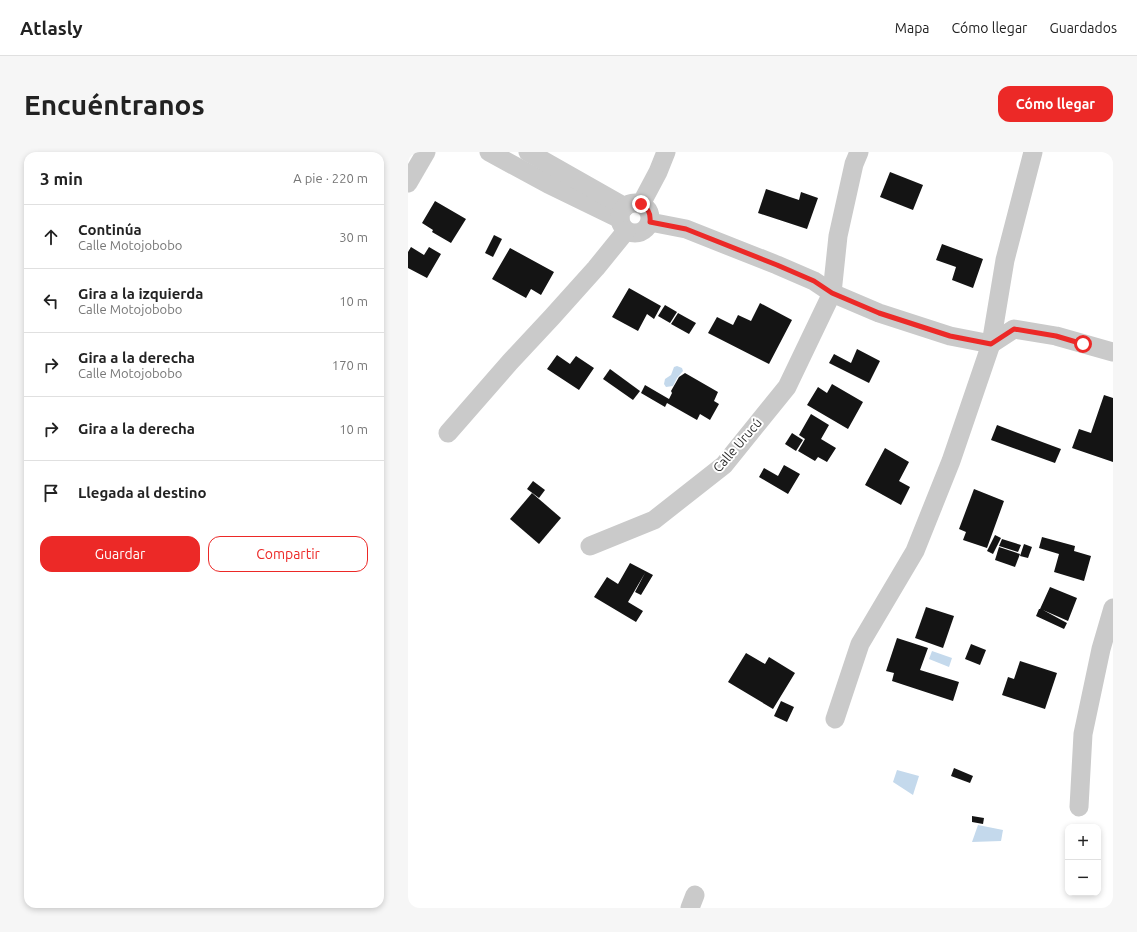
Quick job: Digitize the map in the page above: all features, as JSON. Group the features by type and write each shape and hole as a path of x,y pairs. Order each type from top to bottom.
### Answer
{"street":[{"path":"408,182 426,152"},
{"path":"489,152 548,184 628,215 645,206 650,213 650,222 648,226 636,234 628,215 528,152"},
{"path":"448,433 510,362 596,268 628,215 658,172 666,152"},
{"path":"832,293 838,236 854,164 859,152"},
{"path":"835,719 860,644 915,551 951,461 991,344 1005,260 1033,152"},
{"path":"650,222 686,229 814,281 832,293 879,313 950,336 991,344 1014,329 1056,336 1113,352"},
{"name":"Calle Urucú","path":"590,546 654,520 724,465 786,387 832,293"},
{"path":"1079,807 1084,734 1101,649 1113,608"}],"water":[{"path":"677,366 682,368 683,371 673,386 666,387 664,384 665,379 671,375 674,367"},
{"path":"932,651 952,658 949,667 929,659"},
{"path":"897,770 919,776 913,795 893,782"},
{"path":"978,825 1003,830 1001,841 972,842"}],"building":[{"path":"890,172 923,185 913,210 880,197"},
{"path":"766,189 799,200 801,192 818,198 807,229 758,213"},
{"path":"435,201 466,219 451,243 432,232 433,230 422,223"},
{"path":"494,235 502,239 493,257 485,253"},
{"path":"942,244 983,259 973,288 952,280 956,267 936,260"},
{"path":"411,247 424,255 429,247 441,254 427,278 408,268 408,252"},
{"path":"510,248 554,272 541,295 531,289 526,298 492,279"},
{"path":"629,288 661,306 654,319 647,314 638,331 612,317"},
{"path":"760,303 792,320 769,364 708,333 717,317 733,325 738,315 751,321"},
{"path":"665,305 677,312 670,323 658,316"},
{"path":"678,313 696,323 689,334 671,324"},
{"path":"857,349 880,361 869,383 829,363 834,354 851,363"},
{"path":"557,355 570,364 576,356 594,368 579,390 547,369"},
{"path":"610,369 640,391 633,400 603,379"},
{"path":"685,373 718,392 714,401 719,404 710,420 700,414 697,420 667,403 665,407 641,393 645,385 669,399 672,393 671,391 679,377"},
{"path":"832,384 863,402 848,429 807,405 818,387 827,393"},
{"path":"1104,395 1113,398 1113,462 1072,448 1079,429 1091,433"},
{"path":"811,414 829,425 821,439 836,448 827,462 818,457 815,461 798,451 805,439 799,435"},
{"path":"997,425 1061,449 1055,463 991,440"},
{"path":"792,433 803,440 796,451 785,444"},
{"path":"885,448 909,462 899,481 910,487 901,505 865,485"},
{"path":"784,465 800,474 788,494 759,477 764,468 778,476"},
{"path":"533,481 545,490 539,498 527,489"},
{"path":"974,489 1004,501 987,548 963,540 966,532 959,529"},
{"path":"532,493 561,518 539,544 510,519"},
{"path":"995,535 1001,538 993,554 987,551"},
{"path":"1042,537 1075,546 1074,551 1091,556 1084,581 1054,572 1059,554 1039,548"},
{"path":"1002,539 1021,545 1018,552 999,546"},
{"path":"1024,544 1032,547 1028,558 1020,556"},
{"path":"999,547 1020,554 1015,567 995,560"},
{"path":"630,563 653,575 641,595 635,592 645,573 628,602 643,611 636,622 594,597 607,577 618,584"},
{"path":"1050,587 1077,598 1068,621 1043,610 1067,623 1064,629 1036,616"},
{"path":"926,607 954,616 943,648 915,638"},
{"path":"897,638 928,648 920,670 959,682 953,701 892,681 894,673 886,671"},
{"path":"971,644 986,650 980,665 965,659"},
{"path":"746,653 765,664 769,657 795,673 773,709 728,682"},
{"path":"1020,661 1057,673 1045,709 1002,695 1008,677 1014,679"},
{"path":"781,701 794,707 787,722 774,716"},
{"path":"954,768 973,776 970,783 951,776"},
{"path":"972,816 984,818 983,824 972,822"}],"route":[{"path":"641,204 648,209 650,213 650,222 686,229 814,281 832,293 879,313 950,336 991,344 1014,329 1056,336 1083,344"}]}
